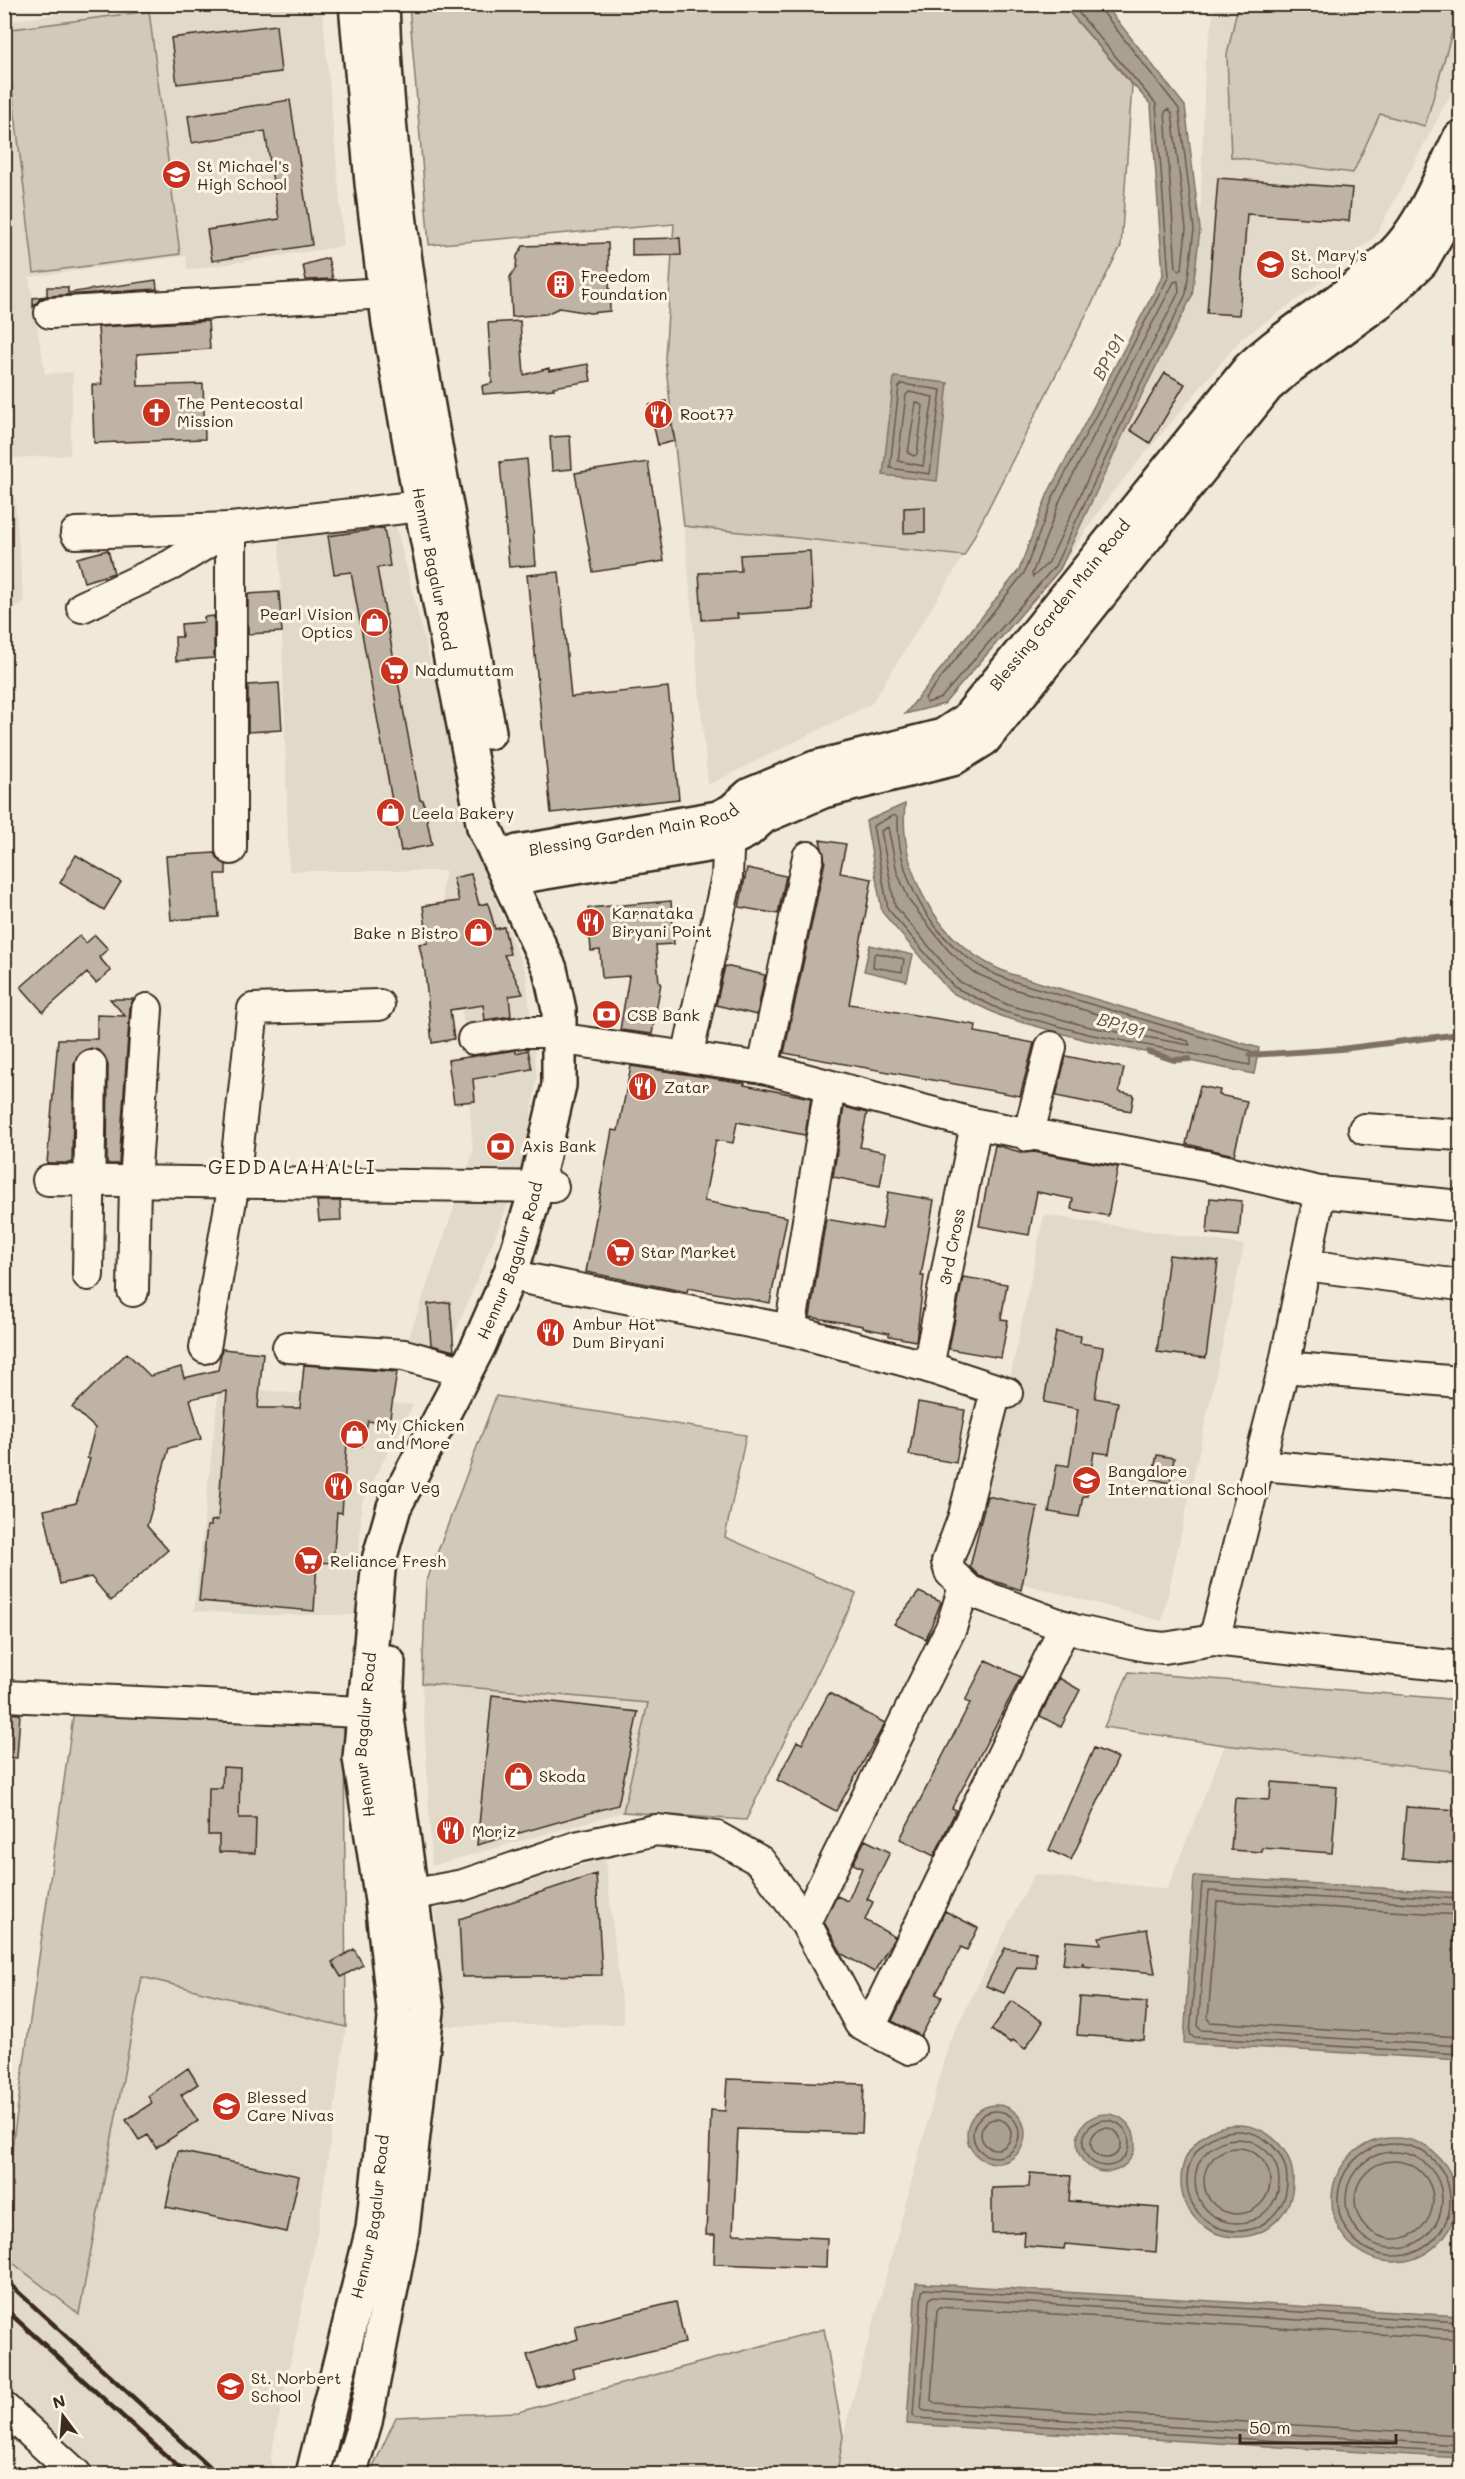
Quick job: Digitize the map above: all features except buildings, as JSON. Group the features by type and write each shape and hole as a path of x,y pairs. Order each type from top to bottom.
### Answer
{"main road":[{"name":"Hennur Bagalur Road","path":"356,4 371,172 385,293 421,506 484,827 514,867"},
{"name":"Hennur Bagalur Road","path":"313,2475 373,2229 395,2019 382,1901 360,1758 388,1651 398,1563 413,1512 520,1276 545,1187 569,1036 550,969 514,867 412,318 386,99 382,4"},
{"name":"Blessing Garden Main Road","path":"903,759 967,720 1250,369 1274,347 1363,282 1401,246 1425,208 1461,138"},
{"name":"Blessing Garden Main Road","path":"514,867 718,818 732,811 750,795 815,768 903,759 952,759 984,738 1267,386 1289,367 1380,301 1420,262 1461,193"},
{"name":"Hennur Bagalur Road","path":"349,2475 365,2422 402,2231 427,2011 410,1895 374,1711 379,1560 394,1507 465,1372 520,1276"}],"street":[{"path":"50,313 385,293"},
{"path":"76,533 231,528 421,506"},
{"path":"82,608 171,565 231,528"},
{"path":"231,528 231,849"},
{"path":"687,1057 727,877 728,852"},
{"path":"763,1068 808,857"},
{"path":"205,1348 234,1183 253,1009 379,1005"},
{"path":"132,1291 135,1182 147,1009"},
{"path":"473,1039 523,1032 569,1036 763,1068 1028,1136 1206,1166 1320,1192 1461,1206"},
{"path":"1028,1136 1051,1047"},
{"path":"88,1275 87,1180 91,1065"},
{"path":"790,1330 830,1087"},
{"name":"3rd Cross","path":"928,1367 976,1124"},
{"path":"1364,1129 1461,1134"},
{"path":"48,1180 545,1187"},
{"path":"1214,1640 1284,1367 1320,1192"},
{"path":"1305,1265 1461,1285"},
{"path":"520,1276 790,1330 928,1367 1001,1392 963,1519 947,1562 950,1572 964,1587 1015,1609 1096,1636 1164,1648 1214,1640 1461,1667"},
{"path":"288,1347 404,1355 465,1372"},
{"path":"1284,1367 1461,1382"},
{"path":"1260,1465 1461,1483"},
{"path":"805,1922 951,1628 964,1587"},
{"path":"869,2029 1065,1626"},
{"path":"4,1696 374,1711"},
{"path":"410,1895 463,1885 576,1847 656,1830 717,1837 760,1861 805,1922 860,2024 910,2049"},
{"path":"4,2408 76,2475"}],"shaded area":[{"name":"St Michael's High School","path":"122,4 322,5 344,246 187,270 186,256 29,277 45,374 73,372 70,455 11,458 24,602 5,615 4,22"},
{"path":"409,5 1063,5 1132,85 1121,246 964,556 684,526 665,358 674,224 429,245"},
{"name":"St. Mary's School","path":"1215,5 1460,5 1460,76 1375,237 1311,290 1241,339 1111,494 1060,569 1143,392 1192,296 1200,229 1205,61"},
{"path":"1238,5 1460,5 1425,126 1380,114 1353,173 1231,157 1227,55"},
{"path":"149,11 180,254 34,273 5,30"},
{"path":"395,522 481,865 526,973 537,1076 524,1166 446,1355 409,1337 473,1153 464,1024 442,888 446,871 289,871 279,534"},
{"path":"684,526 964,556 871,704 708,785"},
{"name":"Bangalore International School","path":"1044,1215 1244,1245 1162,1621 957,1566 1007,1393"},
{"path":"219,1386 413,1405 362,1502 355,1615 263,1615 194,1611"},
{"path":"496,1396 746,1435 725,1537 856,1594 746,1820 623,1812 648,1703 422,1683 426,1583"},
{"path":"1129,1672 1460,1700 1460,1772 1225,1745 1104,1727"},
{"path":"422,1683 649,1703 623,1812 432,1866"},
{"path":"74,1710 344,1725 346,2027 142,1977 79,2314 5,2257 5,2197"},
{"path":"1225,1745 1460,1772 1460,2474 837,2474 843,2436 949,2042 1034,1874 1167,1889"},
{"path":"605,1858 624,2024 442,2026 435,1910"},
{"path":"142,1977 346,2027 318,2229 270,2460 277,2474 93,2474 5,2391 4,2257 79,2314"},
{"path":"824,2329 843,2436 837,2474 370,2474 396,2417 518,2412"}],"water":[{"path":"1063,5 1105,5 1185,106 1200,229 1192,296 1143,392 1060,569 944,704 905,714 1019,570 1048,493 1163,275 1151,105"},
{"path":"894,377 948,383 937,481 883,475"},
{"path":"905,804 905,831 909,858 917,883 945,929 964,947 986,963 1011,974 1259,1048 1254,1074 1086,1040 1003,1017 950,992 882,912 866,821"},
{"path":"870,945 913,955 907,981 864,971"},
{"path":"1194,1876 1460,1893 1460,2060 1184,2043"},
{"path":"996,2105 1007,2107 1017,2113 1023,2123 1025,2134 1023,2145 1017,2155 1007,2161 996,2163 985,2161 975,2155 969,2145 967,2134 969,2123 975,2113 985,2107"},
{"path":"1106,2114 1117,2116 1127,2122 1133,2132 1135,2143 1133,2154 1127,2164 1117,2170 1106,2172 1095,2170 1085,2164 1079,2154 1077,2143 1079,2132 1085,2122 1095,2116"},
{"path":"1237,2125 1258,2129 1277,2141 1289,2160 1293,2181 1289,2202 1277,2221 1258,2233 1237,2237 1216,2233 1197,2221 1185,2202 1181,2181 1185,2160 1197,2141 1216,2129"},
{"path":"1394,2138 1418,2143 1438,2156 1451,2176 1456,2200 1451,2224 1438,2244 1418,2257 1394,2262 1370,2257 1350,2244 1337,2224 1332,2200 1337,2176 1350,2156 1370,2143"},
{"path":"916,2283 1460,2316 1460,2458 907,2424"}],"waterway":[{"name":"BP191","path":"1250,1055 1341,1049 1460,1034"},
{"name":"BP191","path":"1149,1052 1174,1060 1189,1059"}],"railway":[{"path":"4,2279 217,2474"},
{"path":"4,2308 186,2474"}],"place":[{"name":"St Michael's High School","path":"176,175"},
{"name":"St. Mary's School","path":"1270,264"},
{"name":"Freedom Foundation","path":"560,285"},
{"name":"The Pentecostal Mission","path":"156,412"},
{"name":"Root77","path":"659,414"},
{"name":"Pearl Vision Optics","path":"374,623"},
{"name":"Nadumuttam","path":"394,670"},
{"name":"Leela Bakery","path":"391,813"},
{"name":"Karnataka Biryani Point","path":"591,922"},
{"name":"Bake n Bistro","path":"479,933"},
{"name":"CSB Bank","path":"606,1015"},
{"name":"Zatar","path":"643,1087"},
{"name":"Axis Bank","path":"501,1146"},
{"name":"Star Market","path":"620,1252"},
{"name":"Ambur Hot Dum Biryani","path":"551,1333"},
{"name":"My Chicken and More","path":"355,1434"},
{"name":"Bangalore International School","path":"1087,1480"},
{"name":"Sagar Veg","path":"338,1487"},
{"name":"Reliance Fresh","path":"309,1561"},
{"name":"Skoda","path":"518,1776"},
{"name":"Moriz","path":"451,1831"},
{"name":"Blessed Care Nivas","path":"226,2106"},
{"name":"St. Norbert School","path":"230,2387"}],"district":[{"name":"GEDDALAHALLI","path":"292,1167"}]}
